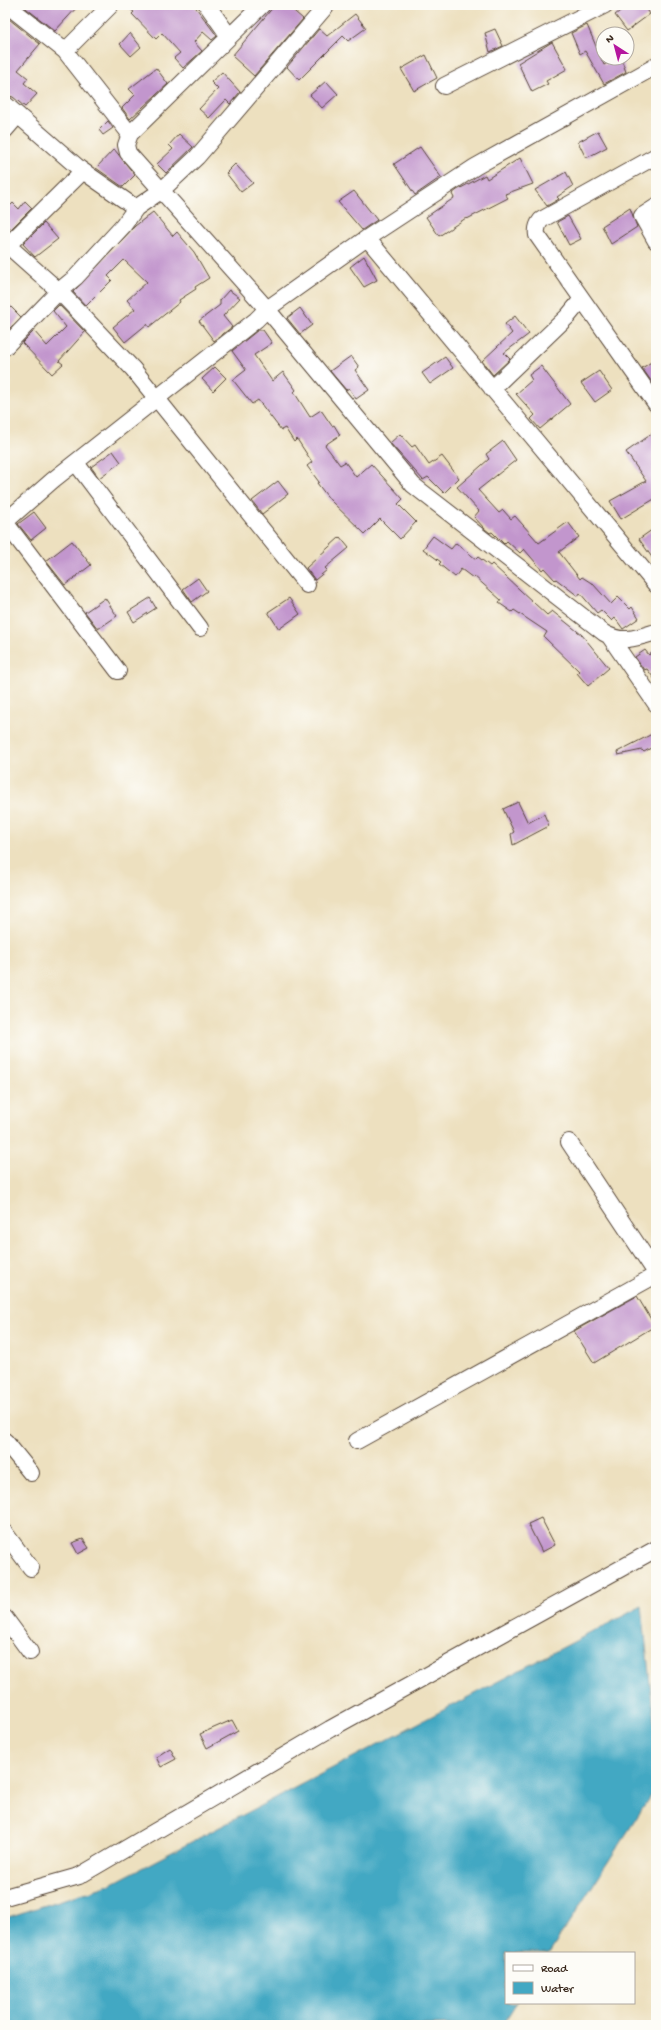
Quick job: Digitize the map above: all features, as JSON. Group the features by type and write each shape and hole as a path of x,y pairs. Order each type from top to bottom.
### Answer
{"street":[{"path":"7,5 65,51 130,134"},
{"path":"65,51 111,5"},
{"path":"207,5 229,36"},
{"path":"262,5 130,134 126,146 128,153 267,309 413,485 610,637 656,704"},
{"path":"5,347 60,291 76,277 136,208 162,190 197,157 327,5"},
{"path":"444,86 605,5"},
{"path":"118,671 5,522 267,309 367,238 475,168 656,66"},
{"path":"5,104 83,171 136,208"},
{"path":"5,130 18,115"},
{"path":"656,156 538,223 537,235 656,404"},
{"path":"83,171 6,246 60,291 133,368 307,585"},
{"path":"656,207 642,216 656,241"},
{"path":"367,238 656,585"},
{"path":"492,389 568,316 582,299"},
{"path":"76,463 200,628"},
{"path":"610,637 633,640 656,632"},
{"path":"357,1441 656,1274 569,1142"},
{"path":"5,1441 31,1473"},
{"path":"5,1533 31,1568"},
{"path":"5,1897 79,1876 330,1728 656,1549"},
{"path":"5,1618 30,1652"}],"water":[{"path":"642,1606 656,1741 656,1788 550,1952 505,1952 505,2004 516,2004 503,2025 5,2025 5,1918 109,1885"}],"building":[{"path":"22,5 79,5 55,31"},
{"path":"125,5 194,5 217,36 212,40 203,32 194,42 202,51 183,68 174,58 180,53 162,33 156,39 132,14 134,12"},
{"path":"275,5 287,5 303,19 254,76 232,56"},
{"path":"628,5 644,5 650,14 634,26 623,26 615,15"},
{"path":"355,14 366,28 348,41 343,36 299,80 287,67 319,29 327,36"},
{"path":"9,19 40,44 18,70 28,78 24,83 37,94 25,107 13,97 5,95 5,24"},
{"path":"587,25 595,44 595,66 624,66 626,72 604,84 585,51 580,54 571,33"},
{"path":"495,29 503,46 490,52 485,33"},
{"path":"130,33 141,47 131,56 120,44"},
{"path":"552,42 567,69 546,81 548,84 532,92 518,63"},
{"path":"426,55 437,78 414,91 401,69"},
{"path":"156,68 168,84 130,119 122,108 135,95 129,89"},
{"path":"222,72 240,92 230,104 226,100 209,118 199,109 218,89 211,82"},
{"path":"326,81 338,94 322,108 310,95"},
{"path":"108,121 113,128 103,135 99,130"},
{"path":"598,131 607,147 586,158 578,142"},
{"path":"179,134 193,147 166,173 157,164 173,149 169,145"},
{"path":"420,147 441,177 415,195 394,164"},
{"path":"114,149 135,175 123,187 96,168"},
{"path":"520,158 533,184 505,194 508,198 467,219 466,218 439,236 426,217 454,198 452,194 457,190 485,175 487,179"},
{"path":"235,164 253,183 241,192 226,173"},
{"path":"566,172 573,186 557,197 559,199 547,206 535,190"},
{"path":"354,191 377,220 362,230 338,202"},
{"path":"25,201 32,208 11,229 5,222 5,211 13,203 19,209"},
{"path":"630,208 637,227 611,244 602,226"},
{"path":"153,212 173,236 177,232 194,252 209,278 179,300 180,302 149,327 147,324 125,342 113,327 135,309 127,300 147,282 124,260 108,276 112,280 86,306 73,292 135,226"},
{"path":"568,216 581,239 569,245 557,222"},
{"path":"44,223 58,239 35,257 23,244"},
{"path":"364,256 377,280 364,287 350,267"},
{"path":"229,290 240,298 223,316 232,327 214,341 199,321 220,305 220,300"},
{"path":"5,301 21,317 5,333"},
{"path":"59,305 85,332 59,361 63,364 52,374 22,343 34,331 47,346 66,327 53,311"},
{"path":"300,308 312,325 300,334 287,318"},
{"path":"515,316 529,334 504,353 510,359 493,375 482,361 512,333 505,324"},
{"path":"258,330 263,330 272,343 254,355 272,381 283,372 296,390 294,392 310,417 321,410 332,426 334,425 340,435 325,445 340,465 345,462 356,477 371,464 403,499 398,504 416,522 400,539 380,519 365,534 330,500 317,483 319,482 307,466 312,462 297,439 294,442 285,428 281,430 258,400 252,404 233,380 246,370 232,351"},
{"path":"351,356 359,367 355,370 369,390 356,399 349,388 346,390 330,371"},
{"path":"445,357 453,368 430,384 422,373"},
{"path":"656,359 656,388 642,368"},
{"path":"541,366 570,404 540,429 531,419 535,415 516,394 532,380 529,375"},
{"path":"215,367 226,378 213,391 202,379"},
{"path":"599,371 612,390 595,402 581,383"},
{"path":"656,431 656,498 621,519 610,501 646,481 626,452"},
{"path":"400,434 412,447 415,445 429,465 442,456 459,478 444,493 428,477 423,480 390,443"},
{"path":"503,441 516,460 478,490 499,513 503,510 511,519 515,516 539,543 568,522 579,537 559,552 580,579 582,577 593,584 611,604 618,597 630,609 632,607 639,618 623,629 615,618 612,621 601,610 597,613 580,593 578,596 556,579 555,580 544,568 542,570 524,549 520,553 507,541 504,544 492,532 490,533 485,529 474,517 479,511 457,487 489,459 486,454"},
{"path":"113,451 121,462 99,478 91,467"},
{"path":"278,481 288,494 262,514 252,501"},
{"path":"34,512 46,528 31,540 18,524"},
{"path":"656,527 656,563 639,539"},
{"path":"433,536 451,549 456,543 476,559 478,557 490,566 492,564 547,615 552,611 582,635 609,668 588,686 577,673 579,671 544,637 547,632 514,610 512,612 499,603 501,600 474,576 473,578 461,569 455,577 439,564 441,562 423,549"},
{"path":"340,537 349,548 325,568 327,570 315,580 306,568"},
{"path":"72,541 91,565 65,585 46,561"},
{"path":"198,578 207,591 192,602 183,589"},
{"path":"105,598 117,616 98,629 85,612"},
{"path":"150,598 156,608 134,622 128,612"},
{"path":"289,598 300,614 279,629 268,612"},
{"path":"645,650 649,655 656,650 656,681 647,669 644,670 635,657"},
{"path":"652,734 656,745 644,752 642,750 618,755 617,752"},
{"path":"518,802 528,823 544,814 549,826 513,845 511,834 514,832 503,809"},
{"path":"637,1296 655,1326 594,1363 574,1331"},
{"path":"541,1518 555,1545 542,1552 528,1524"},
{"path":"83,1539 89,1548 78,1554 72,1543"},
{"path":"232,1720 238,1731 207,1748 200,1734"},
{"path":"170,1748 176,1759 161,1767 156,1757"}]}
